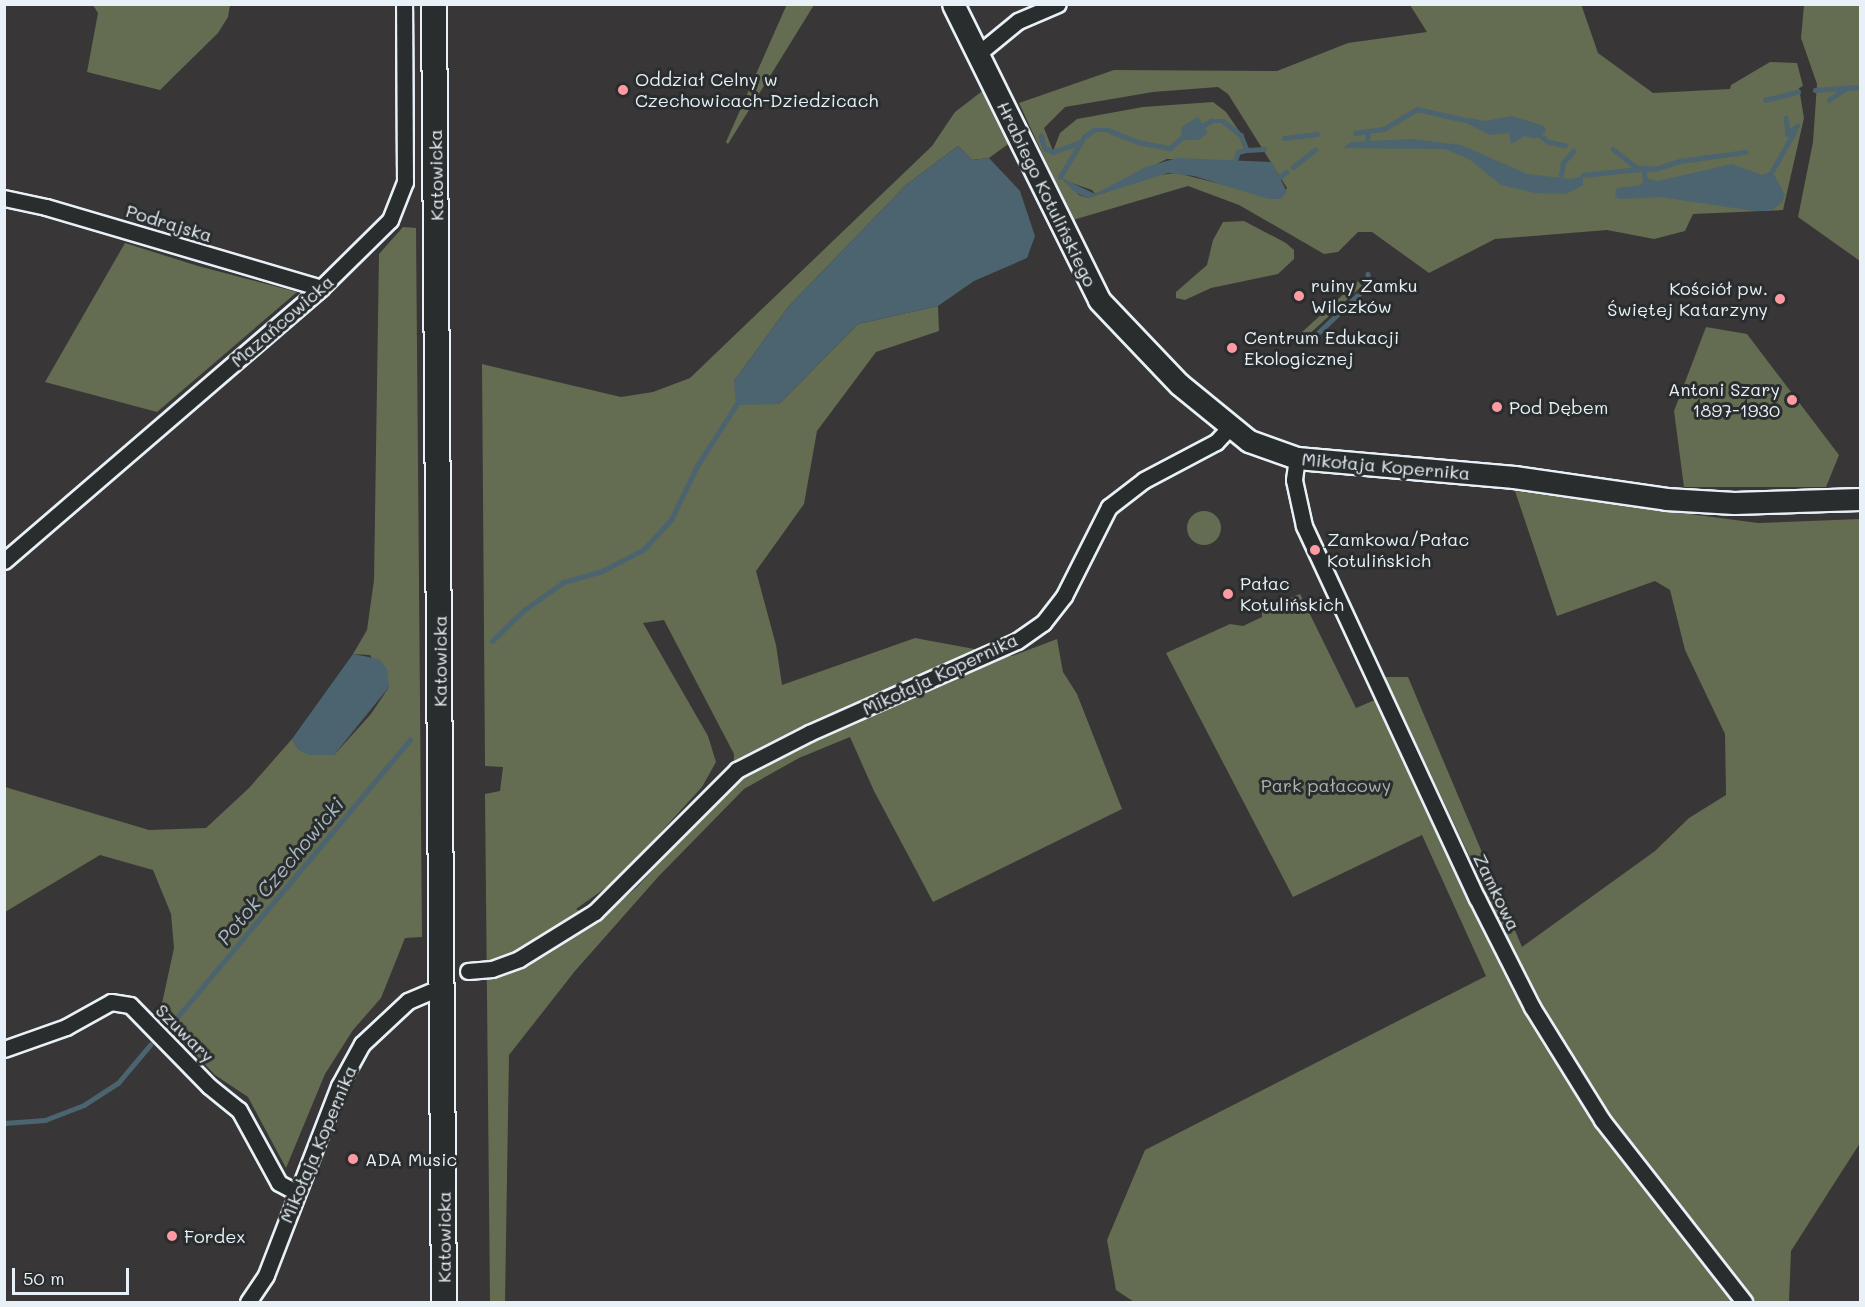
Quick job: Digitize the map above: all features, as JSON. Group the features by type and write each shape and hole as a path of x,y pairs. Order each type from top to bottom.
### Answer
{"main road":[{"name":"Katowicka","path":"437,10 444,1302"}],"street":[{"name":"Mazańcowicka","path":"4,561 321,288 390,220 405,182 404,4"},
{"path":"953,4 979,53 1018,21 1058,4"},
{"name":"Hrabiego Kotulińskiego","path":"979,53 1098,300 1179,384 1229,428"},
{"name":"Podrajska","path":"4,198 46,207 321,288"},
{"name":"Mikołaja Kopernika","path":"468,971 492,969 519,959 595,912 737,771 809,733 1017,641 1043,623 1064,596 1109,507 1144,480 1216,442 1229,428 1271,452 1297,458 1514,477 1666,499 1734,503 1860,499"},
{"name":"Zamkowa","path":"1297,458 1294,480 1304,526 1477,898 1532,1006 1602,1120 1744,1302"},
{"name":"Mikołaja Kopernika","path":"248,1302 266,1275 296,1192 339,1086 362,1044 408,1001 443,986"},
{"name":"Szuwary","path":"4,1049 66,1027 111,1002 130,1005 210,1086 239,1110 279,1183 296,1192"}],"green space":[{"path":"787,4 814,5 728,144 726,142"},
{"path":"1581,4 1598,53 1653,93 1730,89 1731,85 1770,62 1797,63 1803,86 1799,88 1804,118 1783,210 1693,214 1685,231 1654,239 1607,230 1495,239 1429,273 1372,232 1358,232 1338,252 1324,254 1239,205 1188,186 1073,220 1019,103 1114,70 1277,71 1348,43 1427,32 1410,5","holes":["1218,87 1228,94 1287,188 1280,199 1177,173 1158,175 1088,198 1079,195 1063,180 1092,190 1095,194 1167,159 1235,161 1238,152 1247,150 1244,138 1226,112 1213,102 1143,107 1077,119 1060,133 1053,151 1044,128 1065,107 1153,92"]},
{"path":"93,5 230,5 228,17 218,33 160,90 87,72 98,13"},
{"path":"1804,5 1860,5 1860,261 1798,217 1813,142 1817,84 1801,38"},
{"path":"985,89 1011,142 989,158 972,160 958,146 906,185 788,307 734,381 779,404 858,324 938,306 939,331 876,352 817,431 804,504 756,571 776,645 782,685 915,638 1012,656 1057,639 1063,672 1077,694 1122,809 933,902 874,791 850,737 799,758 744,789 658,877 575,971 509,1055 505,1302 490,1302 485,794 500,791 503,767 485,766 482,364 621,397 653,392 690,378 932,146 955,112","holes":["664,620 734,754 733,784 636,888 596,922 576,909 618,879 702,787 716,762 708,736 643,623"]},
{"path":"1244,221 1286,243 1294,250 1294,259 1278,274 1211,288 1185,300 1176,298 1176,292 1207,265 1213,240 1223,222"},
{"path":"403,227 416,228 422,937 405,938 381,998 353,1030 325,1074 286,1168 248,1097 215,1075 168,1025 161,1008 174,948 171,914 153,870 100,855 5,912 5,787 149,830 206,828 249,788 292,739 299,750 334,755 371,714 389,687 370,655 353,654 367,630 374,580 379,254"},
{"path":"125,243 198,266 297,292 157,412 45,382"},
{"path":"1358,281 1362,286 1305,338 1301,333"},
{"path":"1706,327 1747,334 1839,455 1826,487 1684,487 1674,411"},
{"name":"Park pałacowy","path":"1515,491 1758,523 1860,519 1860,1143 1791,1251 1789,1302 1134,1302 1116,1290 1107,1240 1145,1150 1486,976 1422,835 1293,897 1166,653 1230,624 1243,626 1262,617 1262,609 1300,594 1356,708 1377,699 1501,965 1515,953 1385,677 1408,677 1522,947 1655,851 1689,818 1726,795 1725,734 1685,650 1670,590 1655,581 1557,616"},
{"path":"1204,511 1216,516 1221,528 1216,540 1204,545 1192,540 1187,528 1192,516"}],"water":[{"path":"1512,116 1544,126 1546,131 1534,139 1525,136 1511,144 1509,133 1490,135 1468,124 1469,118 1485,121"},
{"path":"1198,117 1208,133 1198,140 1181,140 1182,127"},
{"path":"1413,139 1461,145 1527,174 1570,179 1580,177 1583,172 1583,185 1566,194 1535,193 1501,185 1469,159 1445,149 1343,148 1351,142"},
{"path":"958,146 972,160 989,158 1020,191 1035,236 1027,258 974,281 938,306 858,324 779,404 736,405 734,381 788,307 906,185"},
{"path":"1177,158 1272,162 1287,192 1280,199 1269,199 1194,176 1168,173 1088,198 1076,193 1060,177 1095,194 1146,167"},
{"path":"1732,164 1762,175 1772,171 1785,195 1782,202 1771,211 1755,211 1660,197 1619,199 1615,196 1617,188 1641,185 1645,178 1658,181"},
{"path":"353,654 379,659 387,669 389,687 334,755 309,755 299,750 292,739"}],"waterway":[{"name":"Potok Czechowicki","path":"1829,100 1846,88 1860,87"},
{"path":"1815,90 1846,88"},
{"path":"1765,100 1798,92"},
{"name":"Potok Czechowicki","path":"1355,133 1384,129 1417,109 1474,122"},
{"path":"1786,118 1788,131"},
{"name":"Potok Czechowicki","path":"1200,127 1211,121 1223,121 1241,135 1247,150 1264,149"},
{"name":"Potok Czechowicki","path":"1787,134 1797,126"},
{"name":"Potok Czechowicki","path":"1060,177 1084,137 1094,130 1108,130 1138,142 1170,148 1185,135"},
{"path":"1368,131 1368,143"},
{"path":"1772,171 1795,131"},
{"name":"Potok Czechowicki","path":"1284,138 1317,134"},
{"name":"Potok Czechowicki","path":"1538,134 1549,142 1565,145"},
{"path":"1042,141 1041,136 1045,148 1053,152 1081,142"},
{"name":"Potok Czechowicki","path":"1613,149 1636,167 1655,169 1680,161 1745,152"},
{"path":"1235,161 1238,152 1247,150"},
{"path":"1293,167 1315,150"},
{"path":"1561,175 1563,163 1573,151"},
{"path":"1583,175 1639,169"},
{"path":"1644,169 1645,178"},
{"path":"1280,177 1286,172"},
{"path":"1368,274 1369,285"},
{"path":"1318,333 1364,289"},
{"name":"Potok Czechowicki","path":"492,641 524,610 564,582 600,572 643,550 671,520 697,466 736,405"},
{"name":"Potok Czechowicki","path":"174,1021 410,740"},
{"name":"Potok Czechowicki","path":"4,1123 45,1120 84,1105 118,1083 150,1045"}],"place":[{"name":"Oddział Celny w Czechowicach-Dziedzicach","path":"623,90"},
{"name":"ruiny Zamku Wilczków","path":"1299,296"},
{"name":"Kościół pw. Świętej Katarzyny","path":"1780,299"},
{"name":"Centrum Edukacji Ekologicznej","path":"1232,348"},
{"name":"Antoni Szary 1897-1930","path":"1792,400"},
{"name":"Pod Dębem","path":"1497,407"},
{"name":"Zamkowa/Pałac Kotulińskich","path":"1315,550"},
{"name":"Pałac Kotulińskich","path":"1228,594"},
{"name":"ADA Music","path":"353,1159"},
{"name":"Fordex","path":"172,1236"}]}
